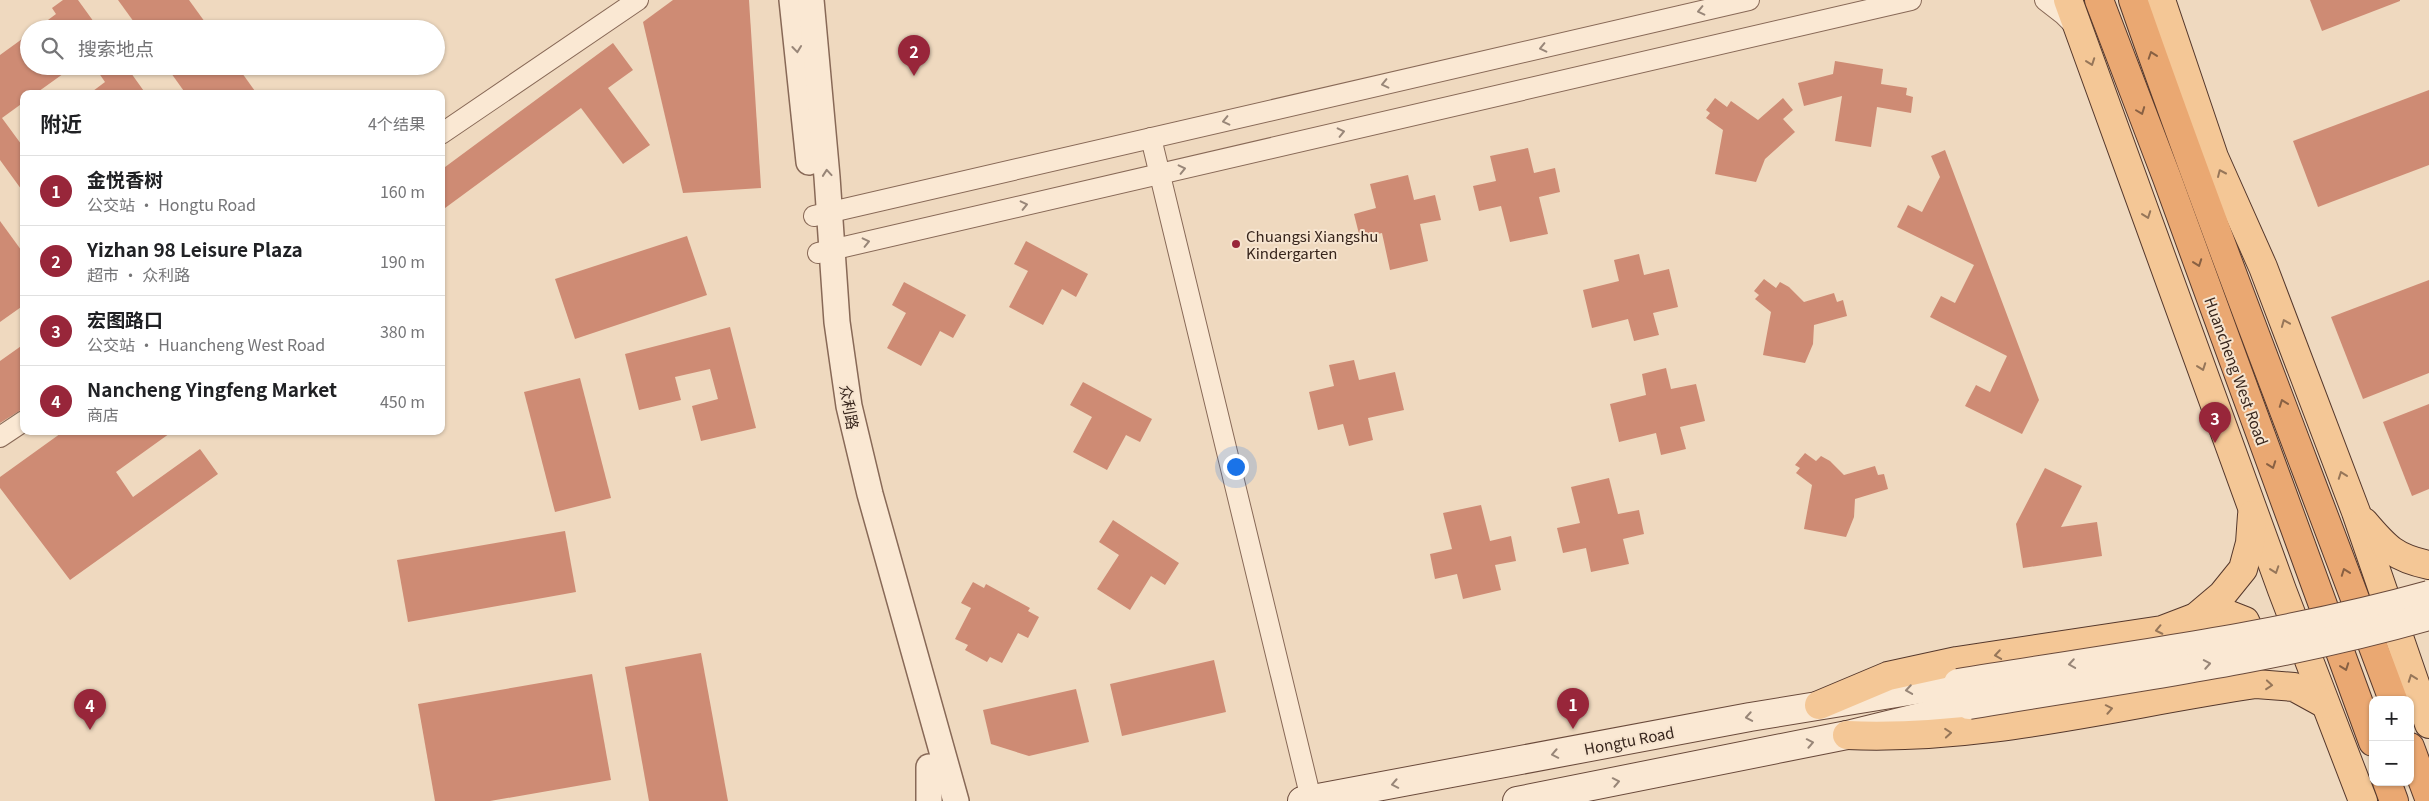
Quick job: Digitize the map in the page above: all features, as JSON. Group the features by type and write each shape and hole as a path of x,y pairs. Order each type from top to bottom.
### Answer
{"highway":[{"name":"Huancheng West Road","path":"2099,0 2373,741"},
{"name":"Huancheng West Road","path":"2133,0 2192,169 2269,366 2392,696"},
{"path":"2414,758 2429,798"},
{"path":"2388,786 2394,801"}],"main road":[{"path":"2068,0 2252,506 2363,801"},
{"path":"2161,0 2214,157 2263,267 2356,512 2429,724"},
{"path":"2196,617 2222,595 2242,569 2250,543 2252,506"},
{"path":"2356,512 2385,547 2408,560 2429,565"},
{"path":"1517,801 1847,735 1963,694 2376,610 2429,595"},
{"path":"1819,705 1888,676 1958,661 2162,630 2196,617 2222,612 2245,622 2255,643 2252,666 2241,678 2214,690"},
{"path":"1963,694 2287,651 2382,630 2429,616"},
{"path":"1847,735 1894,737 1970,731 2256,684 2294,687 2325,704"},
{"name":"Hongtu Road","path":"1306,800 1819,705 1963,694"}],"street":[{"path":"445,131 638,0"},
{"name":"众利路","path":"792,0 822,214"},
{"name":"众利路","path":"811,0 825,251 826,324 843,445 938,767 956,801"},
{"path":"822,214 1749,0"},
{"path":"825,251 1911,0"},
{"path":"2045,0 2063,14 2080,32"},
{"path":"1151,138 1306,800"},
{"path":"0,437 20,423"},
{"path":"929,801 938,767"},
{"path":"938,767 968,801"},
{"name":"众利路","path":"938,767 938,801"}],"building":[{"path":"63,0 78,0 92,20 48,20 56,14 52,8"},
{"path":"118,0 189,0 203,20 132,20"},
{"path":"673,0 749,0 761,188 683,193 643,22"},
{"path":"2310,0 2400,0 2400,1 2322,31"},
{"path":"20,41 20,75 61,75 41,90 20,90 20,105 2,118 20,143 20,188 0,160 0,55"},
{"path":"613,43 633,70 608,88 650,145 623,164 581,108 445,208 445,167"},
{"path":"1835,61 1883,69 1881,84 1907,88 1906,95 1913,97 1911,113 1877,107 1871,147 1835,141 1842,96 1804,106 1798,83 1833,74"},
{"path":"100,75 132,75 143,90 94,90 105,82"},
{"path":"172,75 243,75 254,90 183,90"},
{"path":"2429,90 2429,165 2318,207 2293,141"},
{"path":"1715,98 1727,107 1731,101 1758,120 1783,98 1793,110 1783,119 1795,132 1765,159 1756,182 1715,174 1723,130 1706,118 1710,113 1706,110"},
{"path":"1528,148 1534,173 1555,168 1560,192 1539,197 1548,234 1510,242 1501,206 1479,211 1473,186 1496,181 1490,156"},
{"path":"1945,150 2039,400 2022,434 1965,406 1976,385 1990,392 2007,356 1930,317 1941,296 1955,303 1974,265 1897,227 1908,205 1922,212 1940,177 1931,156"},
{"path":"1408,175 1414,200 1435,195 1441,220 1420,224 1428,261 1390,270 1382,233 1360,238 1354,214 1376,208 1370,184"},
{"path":"0,221 20,248 20,308 0,322"},
{"path":"687,236 707,295 575,339 555,279"},
{"path":"1026,241 1088,274 1076,297 1062,289 1043,325 1009,307 1028,271 1014,264"},
{"path":"1639,254 1644,275 1669,269 1678,307 1653,313 1659,335 1634,341 1628,319 1592,328 1583,290 1619,281 1614,260"},
{"path":"1764,279 1776,288 1780,282 1789,287 1804,302 1834,293 1837,302 1843,300 1847,316 1814,325 1813,344 1805,363 1763,355 1771,312 1755,299 1759,295 1754,291"},
{"path":"2429,280 2429,373 2363,399 2331,317"},
{"path":"904,282 966,315 953,338 940,331 921,366 887,348 906,313 892,305"},
{"path":"730,327 756,428 701,441 692,406 718,399 710,369 675,377 681,400 639,410 625,354"},
{"path":"20,347 20,410 0,423 0,361"},
{"path":"1354,360 1359,380 1395,372 1404,410 1368,418 1373,440 1349,446 1343,424 1318,430 1309,392 1334,386 1329,365"},
{"path":"1666,368 1671,389 1696,384 1705,421 1680,427 1686,449 1661,455 1656,433 1619,442 1610,404 1646,395 1642,374"},
{"path":"580,378 611,498 555,512 524,392"},
{"path":"1083,382 1152,419 1140,442 1126,435 1107,470 1073,452 1092,417 1070,405"},
{"path":"2429,404 2429,489 2412,496 2383,422"},
{"path":"58,435 167,435 116,472 133,497 200,449 218,474 70,580 0,488 0,477"},
{"path":"1805,453 1816,461 1821,456 1830,461 1844,475 1875,466 1878,475 1884,474 1888,489 1855,499 1854,517 1846,537 1804,529 1812,485 1796,473 1800,468 1795,465"},
{"path":"2045,468 2082,486 2061,527 2097,522 2102,556 2023,568 2016,524"},
{"path":"1609,478 1618,514 1639,510 1644,534 1623,539 1629,564 1591,572 1586,548 1563,553 1557,528 1580,523 1571,487"},
{"path":"1481,505 1490,541 1511,536 1516,561 1495,565 1501,590 1463,599 1457,574 1435,579 1430,554 1452,549 1443,513"},
{"path":"1113,520 1179,563 1165,585 1151,576 1130,610 1097,589 1119,555 1099,542"},
{"path":"565,531 576,592 408,622 397,560"},
{"path":"973,582 984,588 986,584 1030,608 1028,611 1039,617 1028,638 1018,633 1002,663 990,657 987,662 965,650 968,645 955,639 971,608 961,603"},
{"path":"701,653 728,801 649,801 625,667"},
{"path":"1214,660 1226,712 1122,736 1110,684"},
{"path":"592,674 611,780 490,801 435,801 418,704"},
{"path":"1076,689 1089,742 1029,756 991,744 983,710"}],"place":[{"name":"Yizhan 98 Leisure Plaza","path":"914,76"},
{"name":"Chuangsi Xiangshu Kindergarten","path":"1236,244"},
{"name":"宏图路口","path":"2215,443"},
{"name":"金悦香树","path":"1573,729"},
{"name":"Nancheng Yingfeng Market","path":"90,730"}]}
